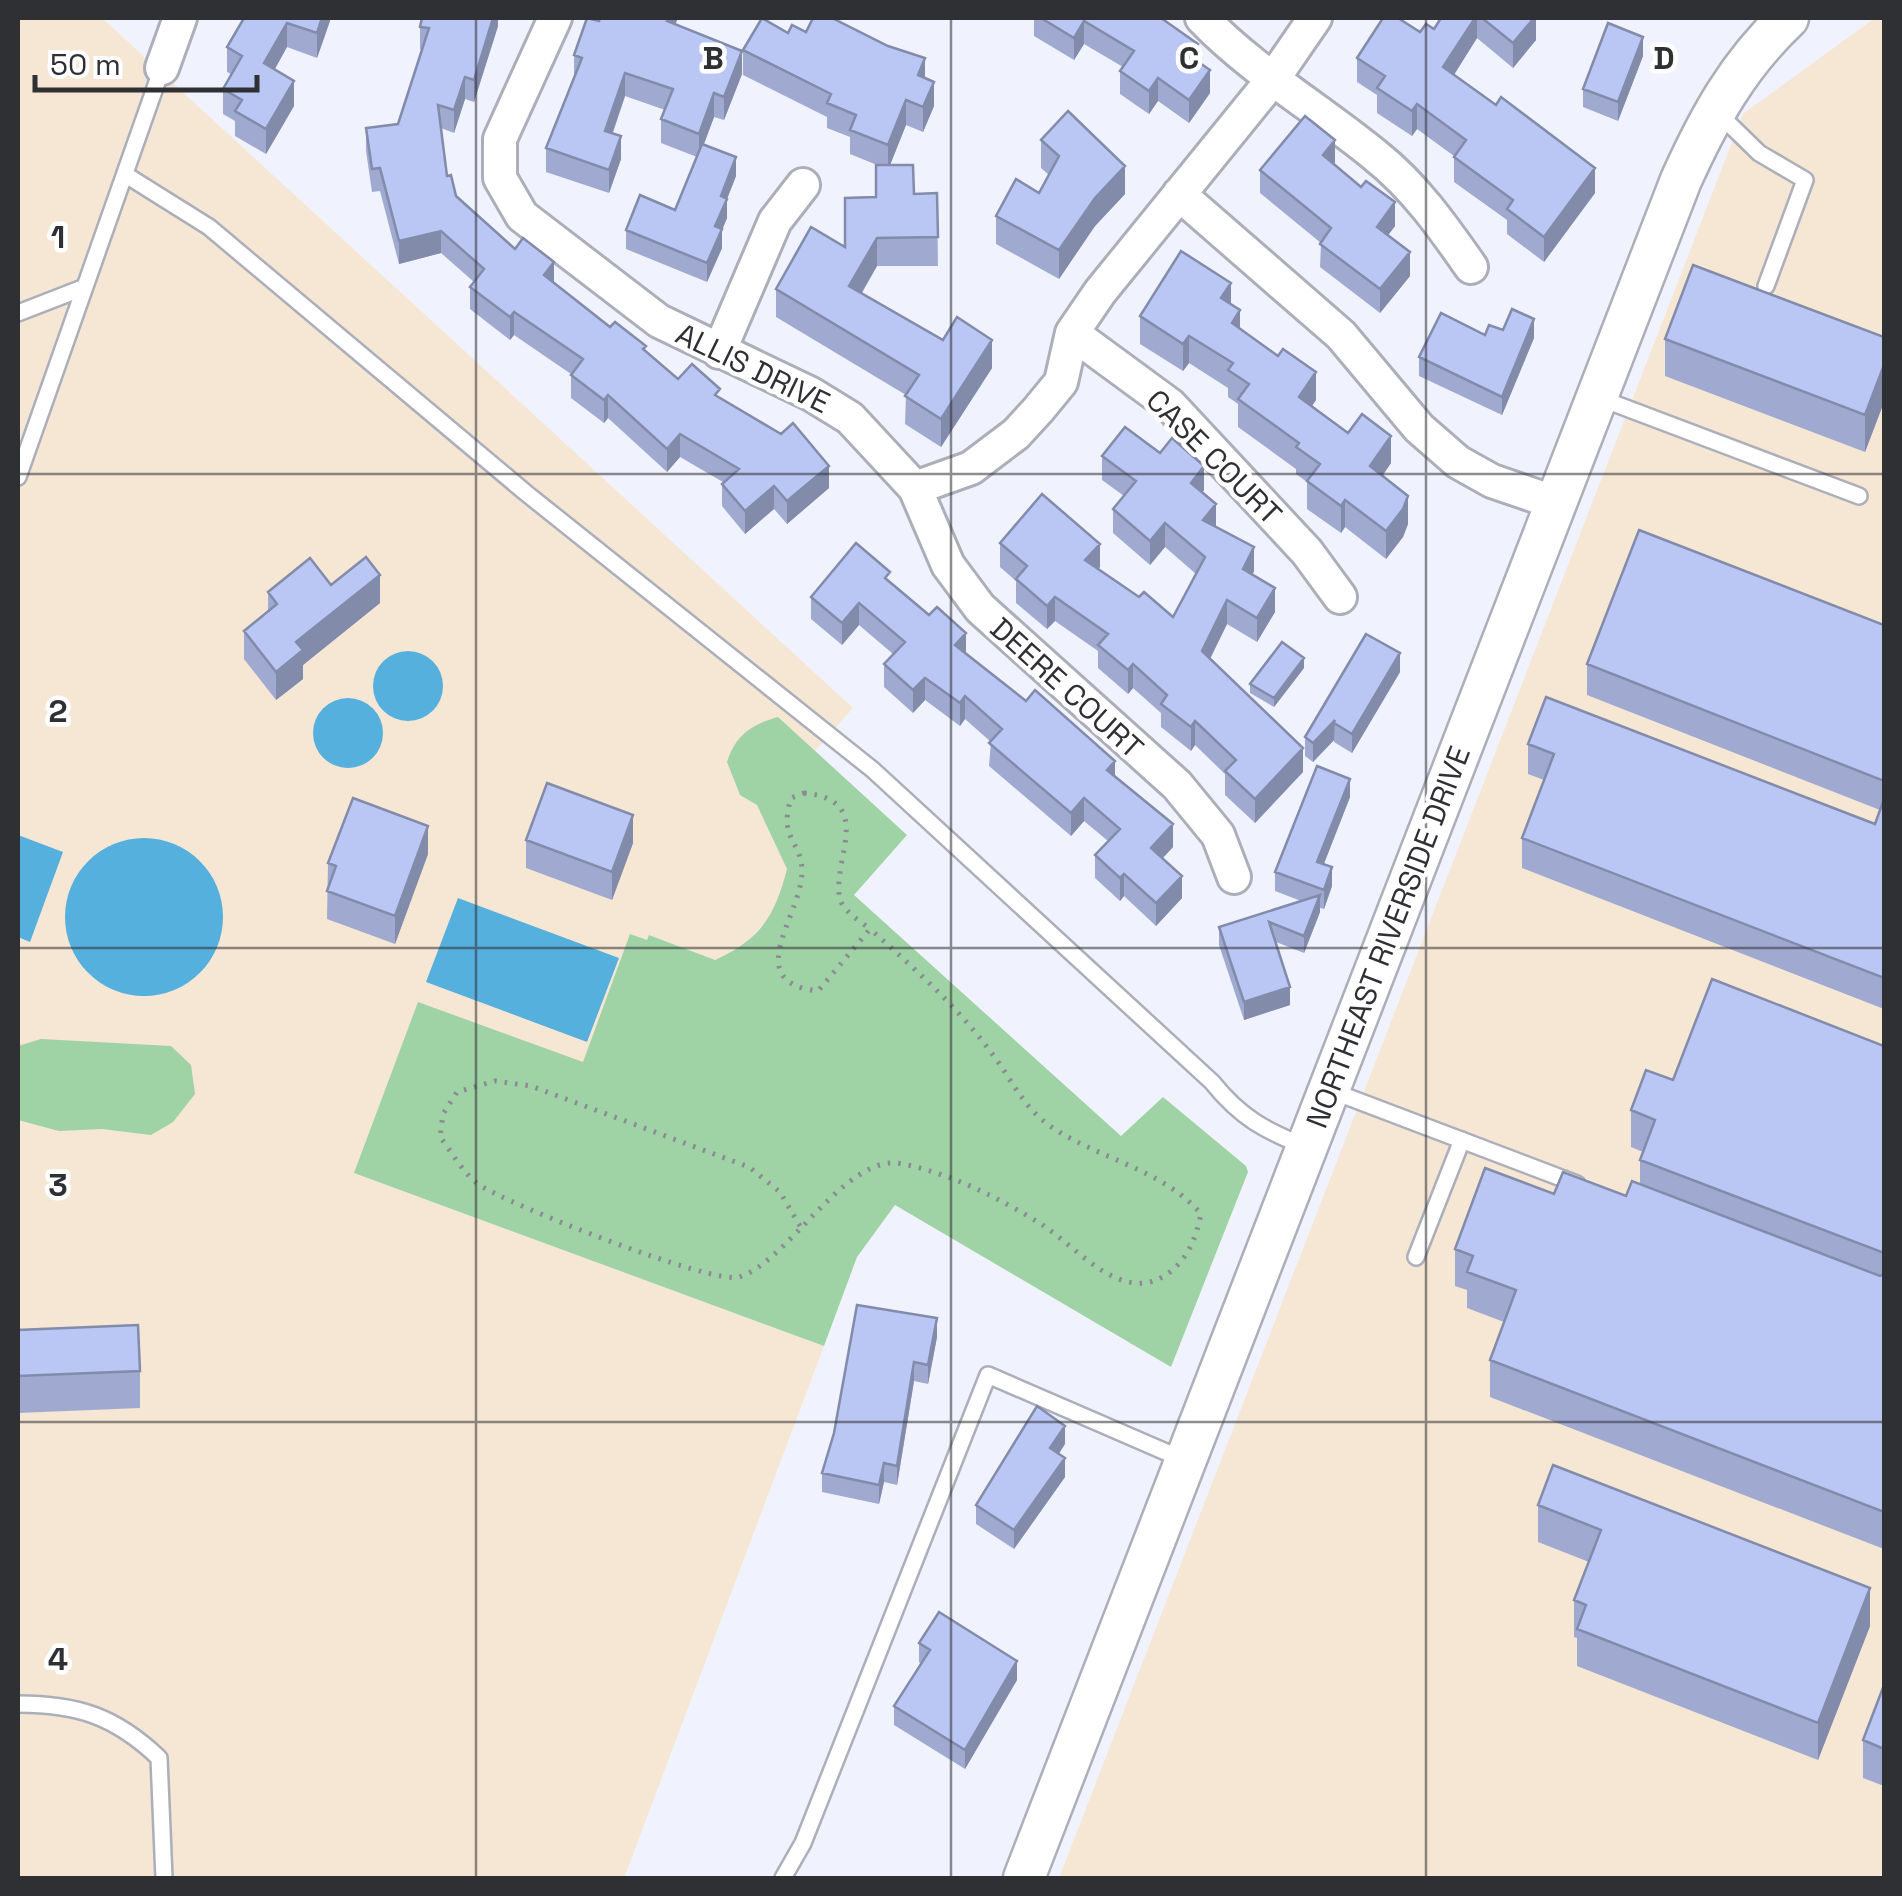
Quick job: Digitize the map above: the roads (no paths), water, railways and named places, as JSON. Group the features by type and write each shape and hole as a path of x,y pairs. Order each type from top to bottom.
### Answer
{"street":[{"path":"162,68 180,18"},
{"name":"ALLIS DRIVE","path":"556,18 500,139 497,157 507,196 522,216 659,322 811,394 850,418 915,488"},
{"path":"1202,18 1273,79 1379,158 1428,206 1471,267"},
{"path":"915,488 970,468 1016,434 1061,382 1072,333 1178,194 1273,79 1315,18"},
{"name":"NORTHEAST RIVERSIDE DRIVE","path":"1024,1878 1597,397 1713,108 1757,47 1788,18"},
{"path":"718,352 774,221 803,185"},
{"path":"1178,194 1342,335 1419,428 1458,462 1492,481 1556,504"},
{"name":"CASE COURT","path":"1072,333 1170,405 1307,552 1340,597"},
{"name":"DEERE COURT","path":"915,488 948,565 980,608 1177,785 1218,835 1234,876"}],"lane":[{"path":"18,477 162,68"},
{"path":"1713,108 1759,153 1800,174 1806,183 1766,286"},
{"path":"126,175 210,226 526,493 874,770 1212,1082 1235,1111 1256,1128 1307,1147"},
{"path":"18,313 86,287"},
{"path":"1597,397 1860,496"},
{"path":"1329,1090 1588,1188"},
{"path":"1416,1258 1462,1140"},
{"path":"782,1878 802,1843 988,1376 1186,1460"},
{"path":"18,1704 64,1704 133,1733 159,1758 164,1878"}],"water":[{"path":"408,651 432,662 443,686 432,710 408,721 384,710 373,686 384,662"},
{"path":"348,698 372,709 383,733 372,757 348,768 324,757 313,733 324,709"},
{"path":"18,835 63,852 30,942 18,937"},
{"path":"144,838 174,844 200,861 217,887 223,917 217,947 200,973 174,990 144,996 114,990 88,973 71,947 65,917 71,887 88,861 114,844"},
{"path":"458,898 619,958 587,1042 426,982"}]}
